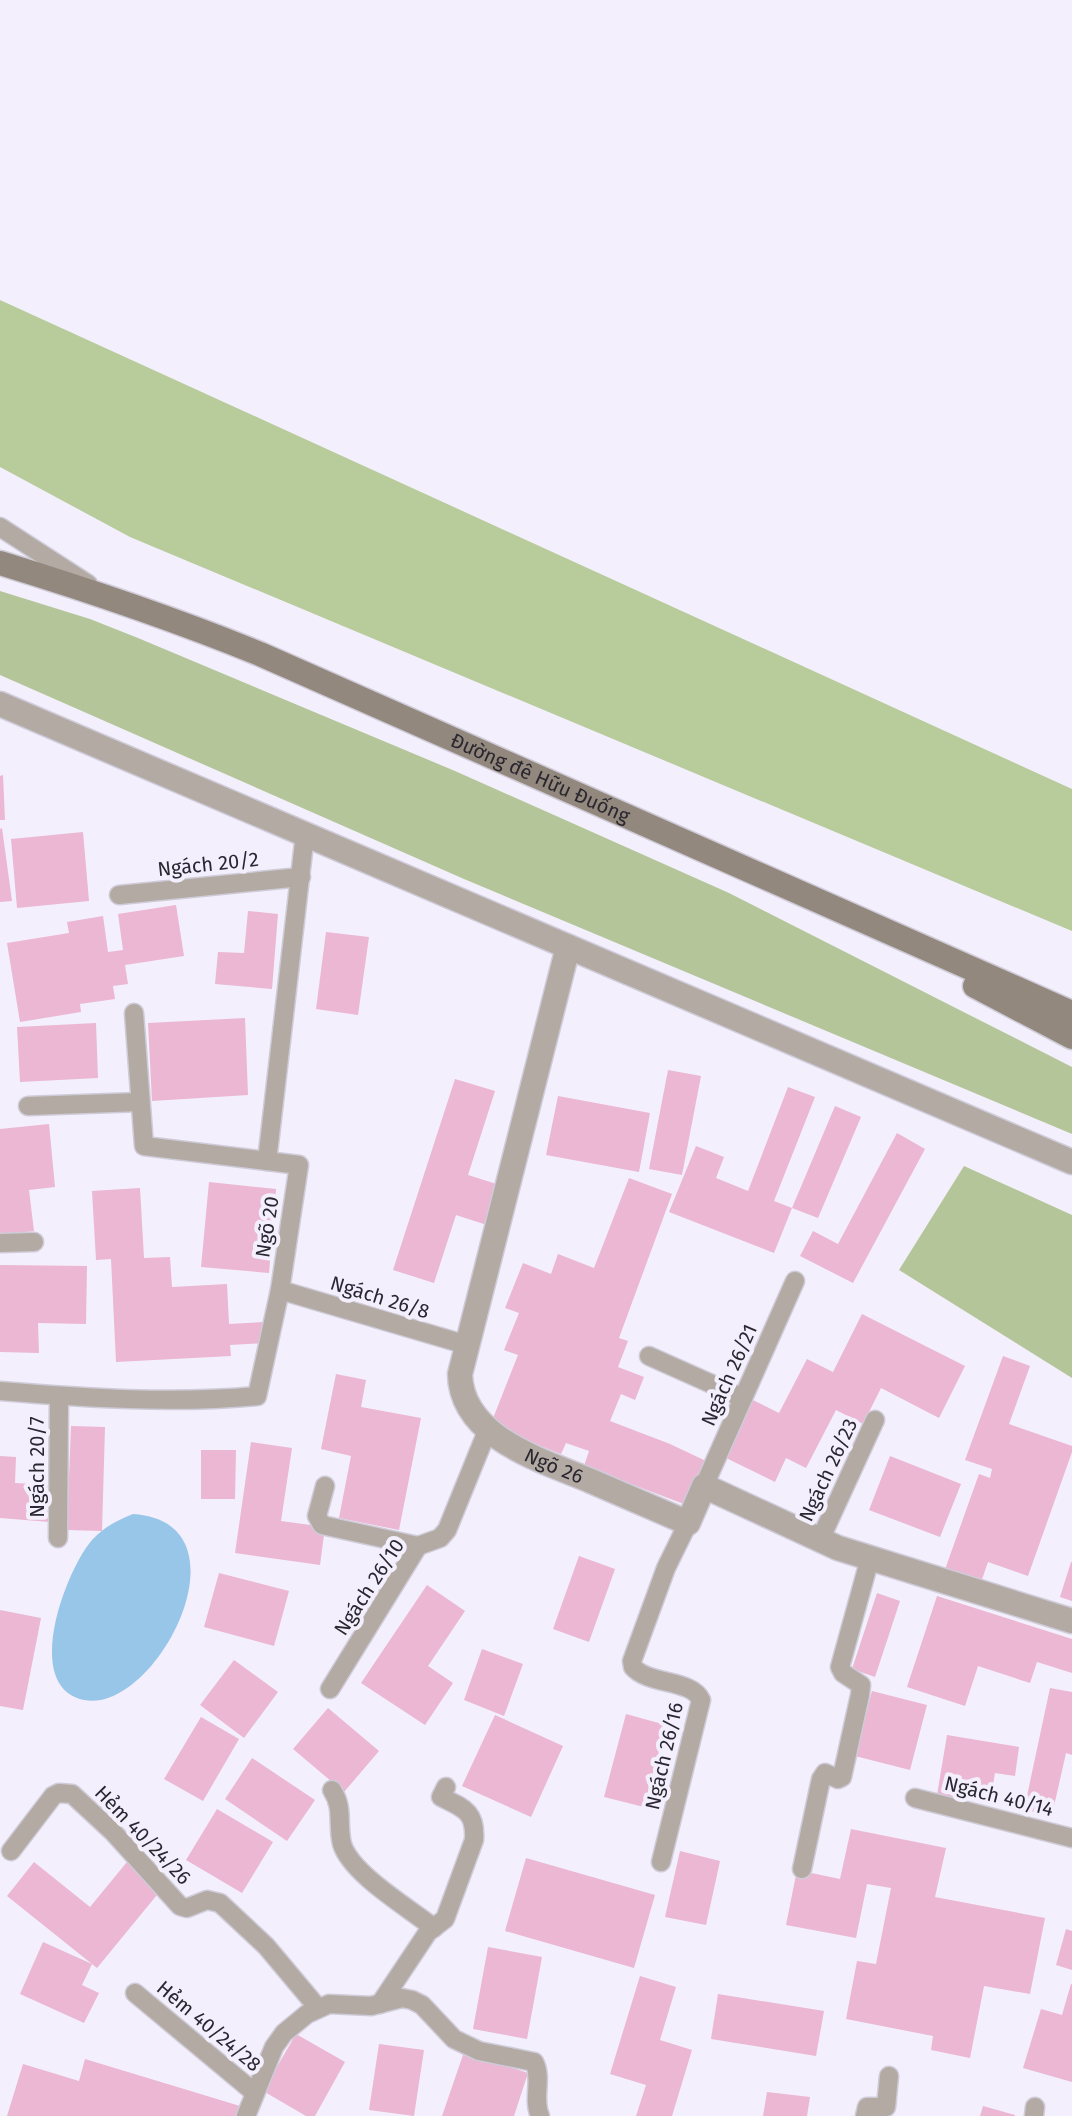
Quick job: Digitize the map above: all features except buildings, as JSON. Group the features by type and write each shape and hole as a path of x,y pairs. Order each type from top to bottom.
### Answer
{"main road":[{"name":"Đường đê Hữu Đuống","path":"0,563 104,594 260,654 1072,1013"},
{"path":"811,898 1072,1037"}],"street":[{"path":"0,704 1072,1162"},
{"name":"Ngõ 26","path":"568,947 467,1345 460,1374 461,1386 476,1416 516,1449 688,1523"},
{"path":"688,1523 704,1486 820,1540 1072,1621"}],"lane":[{"path":"0,527 104,594"},
{"path":"134,1013 144,1146 267,1161 305,834"},
{"name":"Ngách 20/2","path":"119,895 301,877"},
{"path":"28,1106 140,1102"},
{"name":"Ngõ 20","path":"0,1391 59,1396 222,1400 257,1396 280,1290 299,1165 267,1161"},
{"path":"0,1243 34,1242"},
{"name":"Ngách 26/21","path":"704,1486 795,1281"},
{"name":"Ngách 26/8","path":"280,1290 467,1345"},
{"path":"649,1356 743,1398"},
{"name":"Ngách 20/7","path":"58,1538 59,1396"},
{"name":"Ngách 26/23","path":"820,1540 875,1420"},
{"name":"Ngách 26/10","path":"330,1689 418,1546 440,1538 447,1530 488,1429"},
{"path":"325,1486 317,1516 322,1525 418,1546"},
{"name":"Ngách 26/16","path":"661,1862 701,1700 694,1691 640,1674 632,1661 666,1568 688,1523"},
{"path":"802,1869 821,1779 825,1773 838,1779 842,1777 862,1690 859,1683 843,1673 840,1667 870,1558"},
{"path":"380,2004 428,1932 445,1919 474,1840 469,1813 441,1797 446,1787"},
{"path":"332,1790 339,1801 343,1846 352,1862 434,1928"},
{"name":"Hẻm 40/24/26","path":"11,1851 53,1796 66,1792 72,1794 113,1832 180,1906 187,1908 207,1900 220,1903 266,1946 318,2008"},
{"name":"Ngách 40/14","path":"915,1798 1072,1838"},
{"name":"Hẻm 40/24/28","path":"135,1993 255,2093"},
{"path":"246,2116 274,2047 284,2033 318,2008 338,2003 371,2006 402,1998 422,2005 454,2039 479,2051 534,2062 538,2071 538,2116"},
{"path":"865,2116 867,2107 886,2107 889,2076"}],"green space":[{"path":"0,300 1072,789 1072,931 130,537 0,467"},
{"path":"0,591 90,619 138,638 455,771 729,893 1072,1067 1072,1134 464,879 0,675"},
{"path":"964,1166 1072,1215 1072,1378 899,1270"}],"water":[{"path":"133,1514 169,1525 187,1549 190,1580 181,1616 163,1650 139,1678 112,1697 84,1700 65,1691 55,1674 52,1652 61,1600 92,1540 101,1531"}]}
